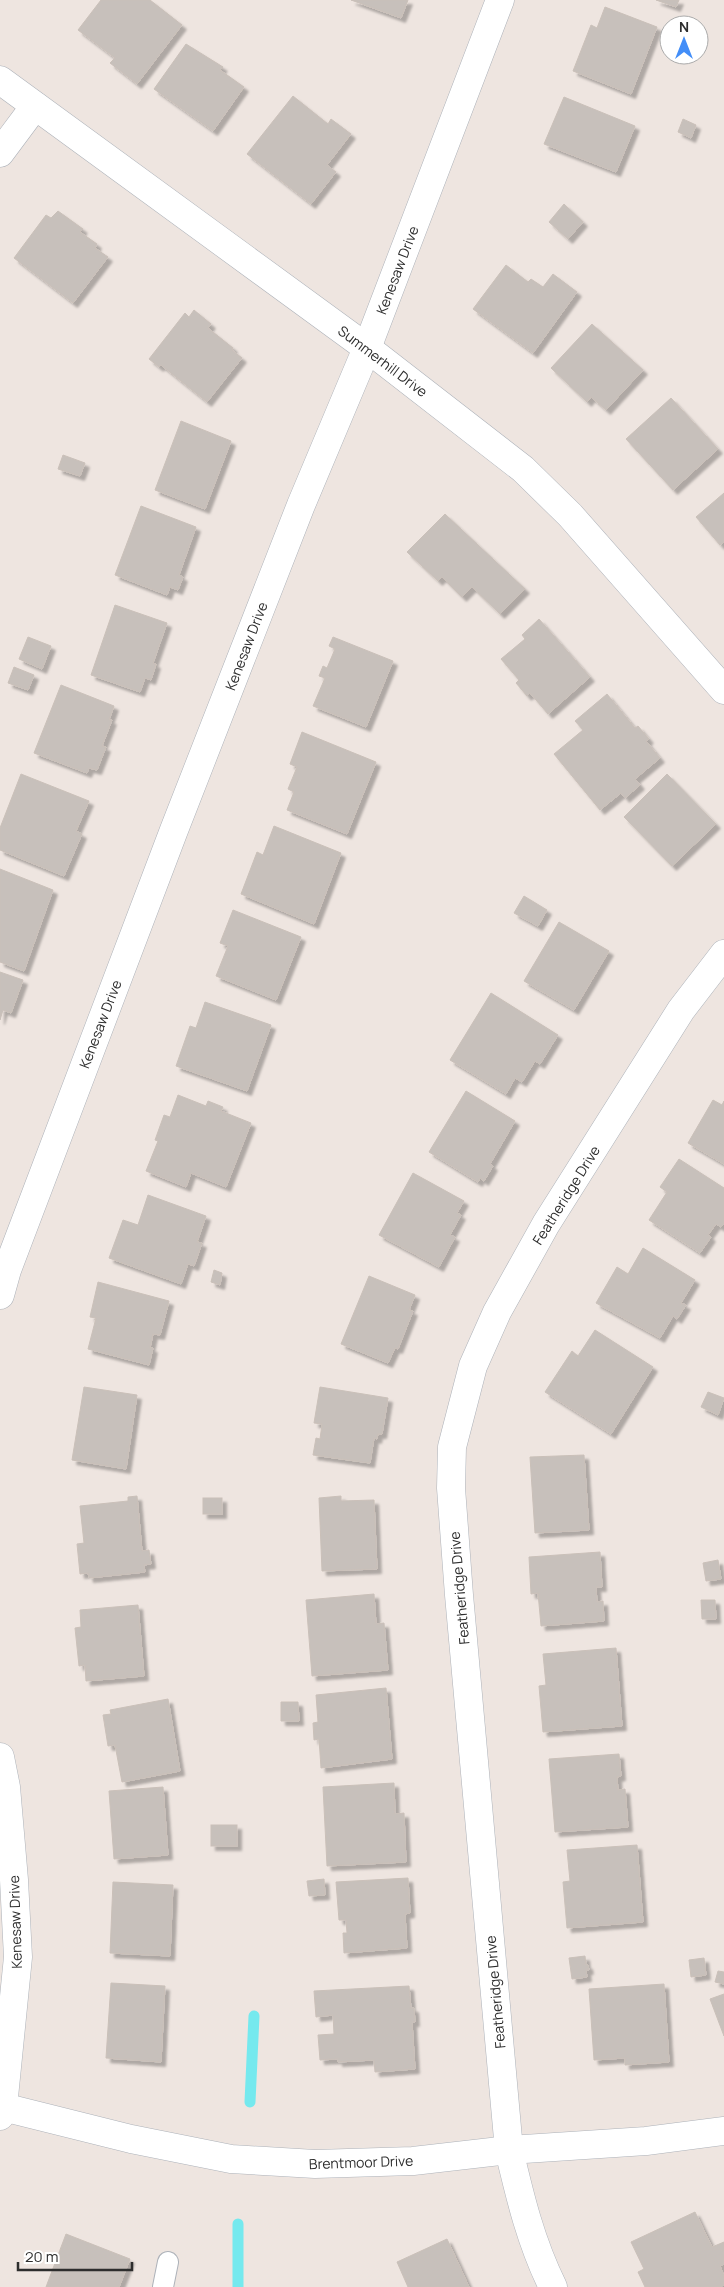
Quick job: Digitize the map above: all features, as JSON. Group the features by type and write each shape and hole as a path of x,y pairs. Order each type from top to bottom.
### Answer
{"street":[{"name":"Kenesaw Drive","path":"2,1277 290,533 367,348 500,0"},
{"name":"Summerhill Drive","path":"0,80 367,348 523,469 576,522 724,690"},
{"path":"0,153 35,106"},
{"name":"Featheridge Drive","path":"553,2287 541,2262 522,2208 509,2150 459,1595 451,1488 452,1447 473,1366 502,1304 546,1224 681,1010 724,954"},
{"name":"Kenesaw Drive","path":"0,1757 6,1787 18,1957 2,2111"},
{"name":"Brentmoor Drive","path":"2,2111 232,2159 315,2164 403,2161 509,2150 646,2141 724,2131"}],"lane":[{"path":"162,2287 168,2262"}],"building":[{"path":"101,0 150,0 182,25 137,84 110,63 115,58 78,30"},
{"path":"351,0 408,0 401,18"},
{"path":"656,0 679,0 676,7"},
{"path":"605,7 657,27 631,94 573,71 591,25 597,28"},
{"path":"186,44 223,67 220,70 244,87 213,131 154,89"},
{"path":"293,96 328,124 331,119 351,134 327,165 336,172 311,204 247,154"},
{"path":"564,97 635,126 616,172 544,144"},
{"path":"683,119 696,125 691,138 678,132"},
{"path":"564,204 583,222 568,239 549,222"},
{"path":"58,211 83,229 80,232 97,244 95,248 108,257 73,303 14,258 46,215 51,218"},
{"path":"506,265 528,282 531,279 543,287 553,274 577,292 533,353 473,309"},
{"path":"194,310 211,324 208,328 233,348 232,350 242,358 207,402 161,365 159,367 149,359 185,313 189,317"},
{"path":"592,324 643,370 606,410 591,397 587,402 551,368"},
{"path":"671,398 718,449 673,490 626,439"},
{"path":"181,421 231,441 205,509 155,490"},
{"path":"63,455 85,463 80,476 58,469"},
{"path":"724,493 724,542 720,545 696,517"},
{"path":"141,506 196,527 179,575 183,577 178,590 170,587 167,595 115,575"},
{"path":"445,514 525,589 500,614 472,587 462,597 442,577 438,581 407,552"},
{"path":"115,605 167,623 153,663 156,664 151,680 145,678 140,692 91,675"},
{"path":"539,619 590,677 548,714 530,693 527,696 516,683 519,680 501,659 525,639 522,635"},
{"path":"28,637 51,646 42,669 19,659"},
{"path":"333,637 393,661 366,727 313,706 325,678 319,676 323,666 327,668 335,649 329,646"},
{"path":"14,667 34,675 28,690 8,683"},
{"path":"61,685 114,706 109,720 112,720 102,746 106,747 97,770 89,768 87,773 34,753"},
{"path":"607,694 635,728 638,726 649,739 646,741 660,758 635,779 640,785 625,798 621,793 600,810 554,754 583,730 575,721"},
{"path":"302,732 376,762 347,834 287,810 294,792 288,789 297,767 290,764"},
{"path":"21,774 89,801 76,831 82,834 64,876 0,850 0,828"},
{"path":"667,774 716,824 672,866 624,817"},
{"path":"274,826 341,853 314,924 241,894 257,852 263,855"},
{"path":"0,869 53,890 24,971 0,962"},
{"path":"524,896 547,910 538,926 514,913"},
{"path":"233,910 301,937 276,1000 216,976 228,946 220,943"},
{"path":"559,922 609,951 574,1010 524,981"},
{"path":"0,972 23,980 11,1013 3,1010 0,1020"},
{"path":"491,993 558,1035 540,1064 535,1061 522,1082 515,1078 506,1094 450,1060"},
{"path":"205,1002 271,1025 247,1091 176,1066 190,1026 196,1028"},
{"path":"466,1091 515,1121 490,1164 493,1166 484,1181 480,1178 478,1182 429,1152"},
{"path":"178,1095 206,1106 208,1101 223,1107 221,1111 251,1123 226,1187 191,1173 186,1187 146,1171 158,1141 155,1140 164,1115 170,1117"},
{"path":"713,1100 722,1105 724,1101 724,1164 688,1143"},
{"path":"679,1159 724,1188 724,1223 721,1227 716,1224 708,1235 711,1237 700,1253 649,1220 667,1192 660,1187"},
{"path":"413,1173 464,1201 457,1213 461,1215 450,1235 455,1237 439,1267 379,1235"},
{"path":"148,1195 206,1216 197,1242 202,1243 194,1266 188,1264 181,1284 109,1258 123,1220 138,1225"},
{"path":"643,1248 695,1280 681,1303 686,1305 677,1319 673,1316 660,1338 596,1303 617,1267 628,1274"},
{"path":"214,1270 222,1273 220,1285 211,1282"},
{"path":"369,1276 415,1295 409,1310 413,1311 398,1349 395,1348 388,1363 341,1344"},
{"path":"98,1282 169,1301 160,1335 153,1334 150,1348 153,1348 149,1365 88,1349 96,1318 90,1317"},
{"path":"595,1330 653,1367 611,1434 545,1392 572,1351 578,1356"},
{"path":"84,1387 137,1395 126,1469 72,1460"},
{"path":"320,1387 388,1398 382,1434 378,1434 377,1439 374,1438 370,1463 313,1455 316,1438 320,1439 322,1424 314,1423"},
{"path":"708,1392 724,1398 718,1415 701,1407"},
{"path":"584,1455 589,1530 535,1533 530,1457"},
{"path":"137,1496 142,1551 149,1550 151,1564 144,1565 145,1572 89,1578 88,1573 80,1574 77,1544 84,1543 80,1506 128,1501 128,1497"},
{"path":"341,1496 341,1501 374,1500 377,1569 322,1571 319,1498"},
{"path":"203,1498 222,1498 222,1514 203,1514"},
{"path":"600,1552 602,1587 596,1587 597,1602 603,1601 604,1621 541,1626 538,1593 531,1594 529,1557"},
{"path":"718,1560 721,1579 706,1581 703,1563"},
{"path":"374,1594 376,1624 384,1623 388,1670 312,1676 306,1600"},
{"path":"701,1600 715,1600 716,1619 702,1619"},
{"path":"138,1605 144,1676 86,1681 85,1665 79,1666 75,1628 81,1627 80,1610"},
{"path":"616,1648 622,1726 543,1732 539,1686 546,1685 543,1654"},
{"path":"386,1688 392,1759 321,1768 319,1739 314,1740 313,1723 318,1722 316,1695"},
{"path":"168,1699 180,1771 122,1782 115,1745 108,1746 103,1715 111,1714 110,1710"},
{"path":"281,1702 298,1702 299,1721 281,1721"},
{"path":"619,1754 621,1776 617,1777 618,1790 625,1789 628,1827 555,1832 549,1759"},
{"path":"394,1783 395,1814 404,1813 406,1862 327,1866 323,1787"},
{"path":"163,1787 168,1855 114,1859 109,1791"},
{"path":"211,1825 237,1825 237,1846 211,1846"},
{"path":"637,1845 643,1922 567,1928 563,1882 570,1881 567,1850"},
{"path":"408,1878 410,1913 405,1914 407,1948 344,1953 343,1933 347,1933 346,1920 339,1920 336,1882"},
{"path":"324,1879 325,1895 309,1896 307,1881"},
{"path":"113,1882 173,1885 170,1956 110,1953"},
{"path":"585,1956 586,1965 588,1965 589,1970 586,1970 587,1977 572,1979 569,1958"},
{"path":"704,1958 706,1975 691,1977 689,1960"},
{"path":"718,1971 724,1972 724,1984 715,1982"},
{"path":"111,1983 165,1986 161,2062 106,2058"},
{"path":"664,1984 669,2062 625,2065 625,2058 594,2060 589,1989"},
{"path":"409,1986 411,2008 414,2008 415,2022 412,2022 415,2069 375,2072 374,2060 338,2062 338,2059 320,2060 318,2035 334,2034 333,2015 316,2017 314,1991"},
{"path":"724,1994 724,2036 710,1999"},
{"path":"695,2212 712,2247 724,2242 724,2264 720,2266 724,2276 724,2285 719,2287 645,2287 638,2272 644,2269 631,2242"},
{"path":"66,2234 130,2259 119,2287 46,2287"},
{"path":"447,2239 469,2287 408,2287 397,2262"}],"waterway":[{"path":"250,2102 254,2016"},
{"path":"238,2224 238,2287"}]}
